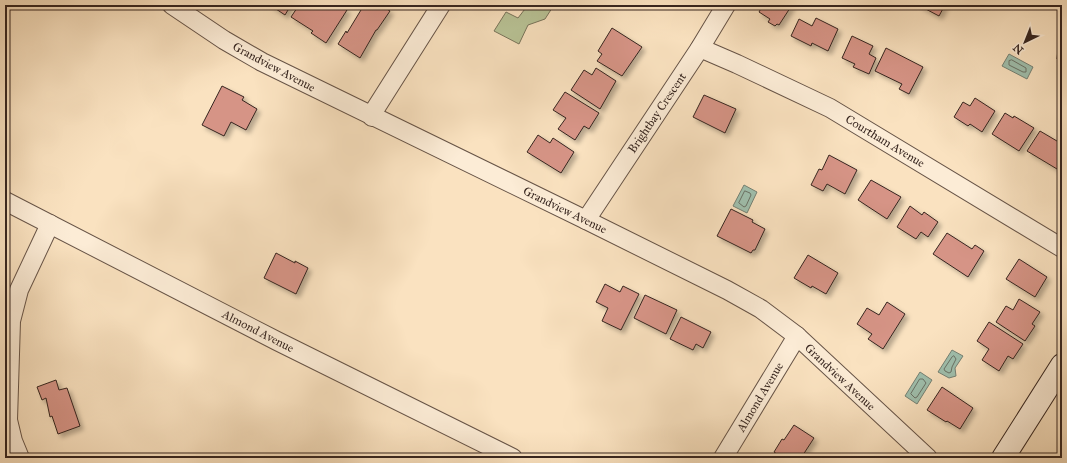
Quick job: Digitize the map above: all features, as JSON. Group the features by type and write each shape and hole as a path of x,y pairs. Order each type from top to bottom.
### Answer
{"street":[{"name":"Grandview Avenue","path":"172,5 224,40 262,62 372,117 586,220 727,290 760,309 797,336 928,458"},
{"path":"372,117 372,114 441,5"},
{"name":"Brightbay Crescent","path":"586,220 700,48 726,5"},
{"name":"Courtham Avenue","path":"700,48 830,108 1062,248"},
{"name":"Almond Avenue","path":"5,201 284,345 513,458"},
{"path":"20,458 13,441 8,420 11,321 19,290 50,224"},
{"name":"Almond Avenue","path":"723,458 797,336"},
{"path":"1003,458 1062,365"}],"shaded area":[{"path":"528,5 554,5 545,19 528,25 519,44 494,31 506,12 518,18"}],"water":[{"path":"1009,54 1033,67 1027,79 1002,66"},
{"path":"744,185 757,192 747,213 733,206"},
{"path":"952,350 963,356 955,368 956,376 949,378 938,372"},
{"path":"920,372 932,380 917,404 905,396"}],"building":[{"path":"270,5 291,5 285,15"},
{"path":"299,5 339,5 347,10 326,43 311,33 313,31 291,17"},
{"path":"364,5 380,5 390,11 376,30 360,58 338,44 346,31 347,33"},
{"path":"763,5 792,5 779,25 777,24 775,26 768,22 770,19 759,12"},
{"path":"920,5 945,5 939,16"},
{"path":"816,18 838,29 828,51 812,43 811,46 791,36 799,19 812,26"},
{"path":"1062,19 1062,60 1057,59"},
{"path":"612,28 642,47 622,76 597,61 602,54 598,51"},
{"path":"852,36 873,46 869,54 876,58 869,74 853,67 855,64 842,58"},
{"path":"886,48 923,67 909,94 899,89 902,84 875,71"},
{"path":"596,68 616,81 600,109 571,90 584,70 592,75"},
{"path":"222,86 244,97 242,100 257,109 246,130 231,122 224,136 202,125"},
{"path":"565,92 599,113 589,129 584,126 575,140 558,129 566,118 553,110"},
{"path":"704,95 736,109 725,133 693,117"},
{"path":"975,98 995,111 982,132 970,124 968,126 954,117 963,102 970,106"},
{"path":"1005,113 1013,118 1014,116 1034,128 1019,151 992,134"},
{"path":"1040,131 1062,144 1062,162 1057,169 1027,151"},
{"path":"538,135 550,143 553,138 574,152 561,173 527,152"},
{"path":"829,155 857,170 845,194 827,184 823,191 811,185 819,169 822,170"},
{"path":"871,180 901,197 887,219 858,200"},
{"path":"910,206 922,215 924,212 938,222 928,237 921,232 916,239 897,227"},
{"path":"731,209 753,220 752,222 765,229 755,250 751,253 717,236"},
{"path":"947,233 972,249 975,245 984,251 968,277 933,254"},
{"path":"276,253 308,268 296,294 264,278"},
{"path":"808,255 838,273 826,294 812,286 811,288 794,278"},
{"path":"1019,259 1047,277 1035,297 1006,279"},
{"path":"605,284 620,292 623,286 639,294 621,330 602,321 608,308 596,302"},
{"path":"645,295 677,310 666,334 634,318"},
{"path":"1019,299 1040,312 1032,324 1035,326 1025,341 996,322 1006,306 1013,310"},
{"path":"887,302 905,314 883,349 868,339 872,334 857,324 867,308 879,315"},
{"path":"681,317 711,332 703,348 696,344 693,350 670,339"},
{"path":"989,322 1023,344 1013,359 1008,356 999,371 982,360 989,349 977,341"},
{"path":"56,380 59,390 67,388 80,426 58,434 52,416 50,417 46,398 42,400 37,387"},
{"path":"942,387 973,408 960,429 927,410"},
{"path":"794,425 814,438 801,458 783,458 774,452 782,439 784,440"}]}
